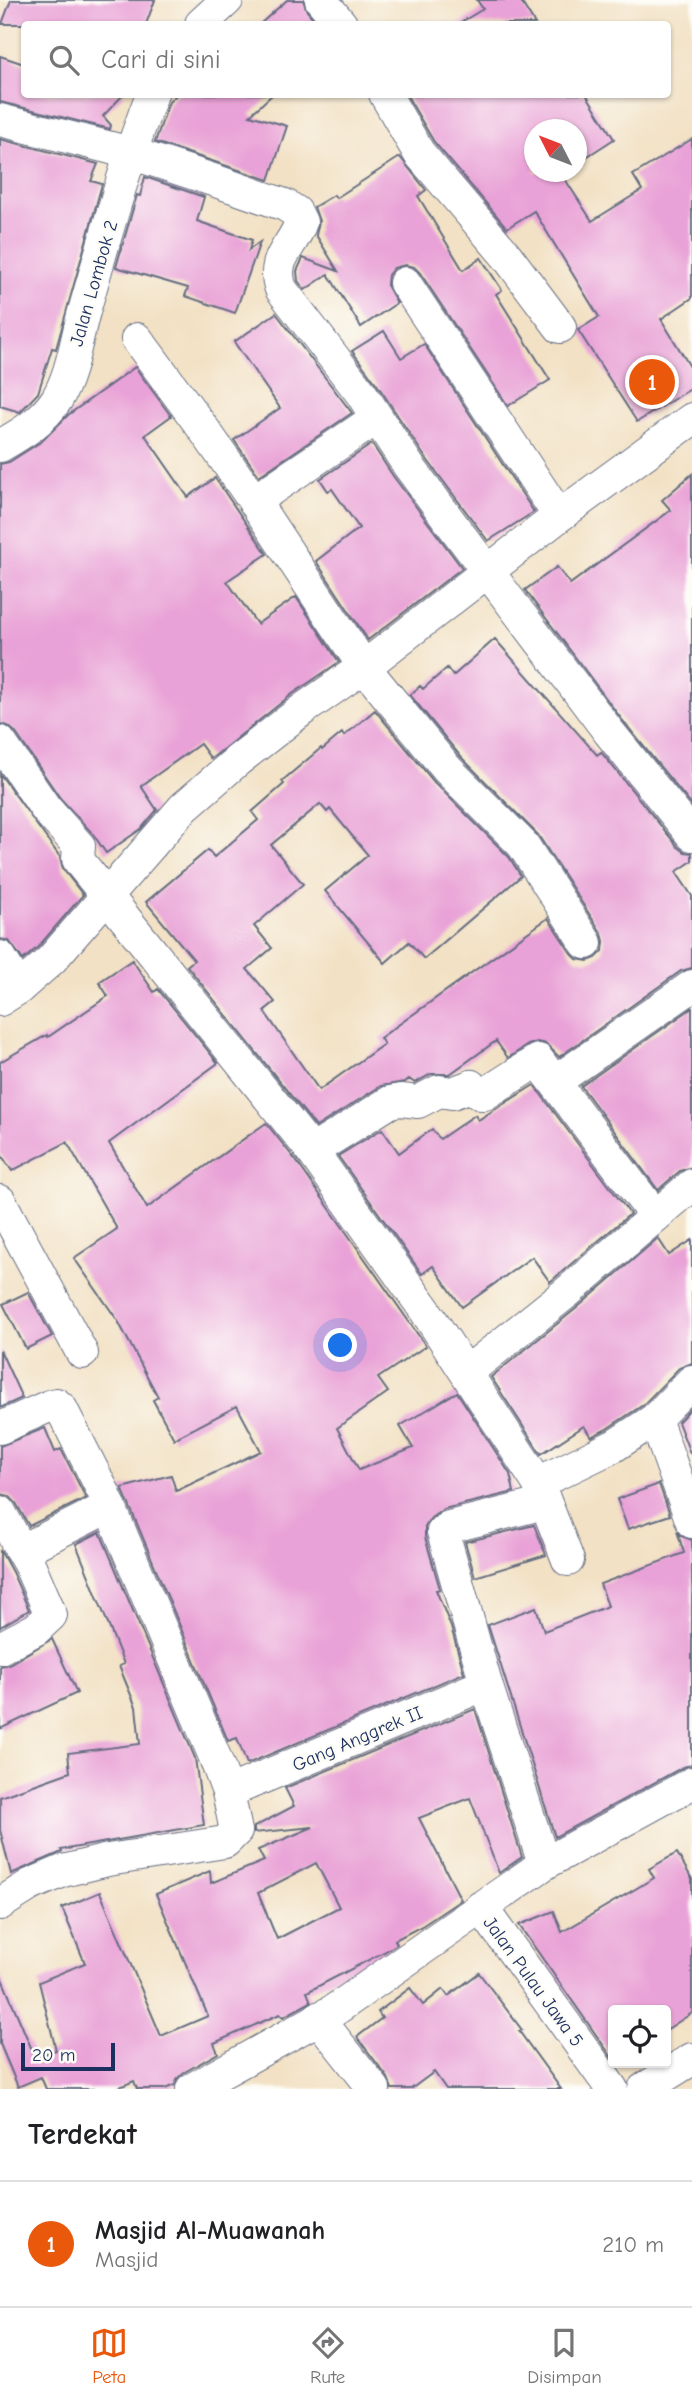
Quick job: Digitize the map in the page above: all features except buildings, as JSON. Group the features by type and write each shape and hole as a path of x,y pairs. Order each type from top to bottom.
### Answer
{"street":[{"path":"204,21 227,0"},
{"path":"321,0 338,21"},
{"name":"Jalan Lombok 2","path":"0,446 29,429 55,402 68,378 75,343 131,153 151,98"},
{"path":"387,98 419,152 506,256 560,327"},
{"path":"0,120 131,153 219,181 285,205 296,212 301,222 297,235 281,257 276,275 281,289 361,393 408,465 488,572 609,732 692,835"},
{"path":"405,283 559,516"},
{"path":"137,339 254,501 364,667 447,769 523,845 586,943"},
{"path":"254,501 377,418"},
{"path":"0,957 10,994 51,960 184,807 302,710 364,667 559,516 692,419"},
{"path":"0,742 46,808 79,846 79,862 312,1152 467,1372 542,1493 568,1560"},
{"path":"556,1081 692,986"},
{"path":"312,1152 396,1101 418,1102 439,1091 452,1093 468,1086 485,1094 538,1060 655,1216"},
{"path":"467,1372 566,1293 692,1185"},
{"path":"0,1201 82,1353"},
{"path":"544,1864 486,1684 443,1532 542,1493 655,1419 692,1381"},
{"path":"0,1428 49,1406 59,1406 110,1506 228,1792 236,1831 225,1842 108,1860 63,1871 30,1885 0,1904"},
{"path":"655,1419 692,1522"},
{"path":"21,1551 110,1506"},
{"path":"0,1512 51,1615 36,1629 0,1648"},
{"name":"Gang Anggrek II","path":"228,1792 486,1684"},
{"path":"192,2089 336,2009 544,1864 692,1783"},
{"name":"Jalan Pulau Jawa 5","path":"481,1908 612,2089"},
{"path":"318,2018 374,2089"},
{"path":"644,2089 692,2059"}],"place":[{"name":"Masjid Al-Muawanah","path":"652,382"}]}
